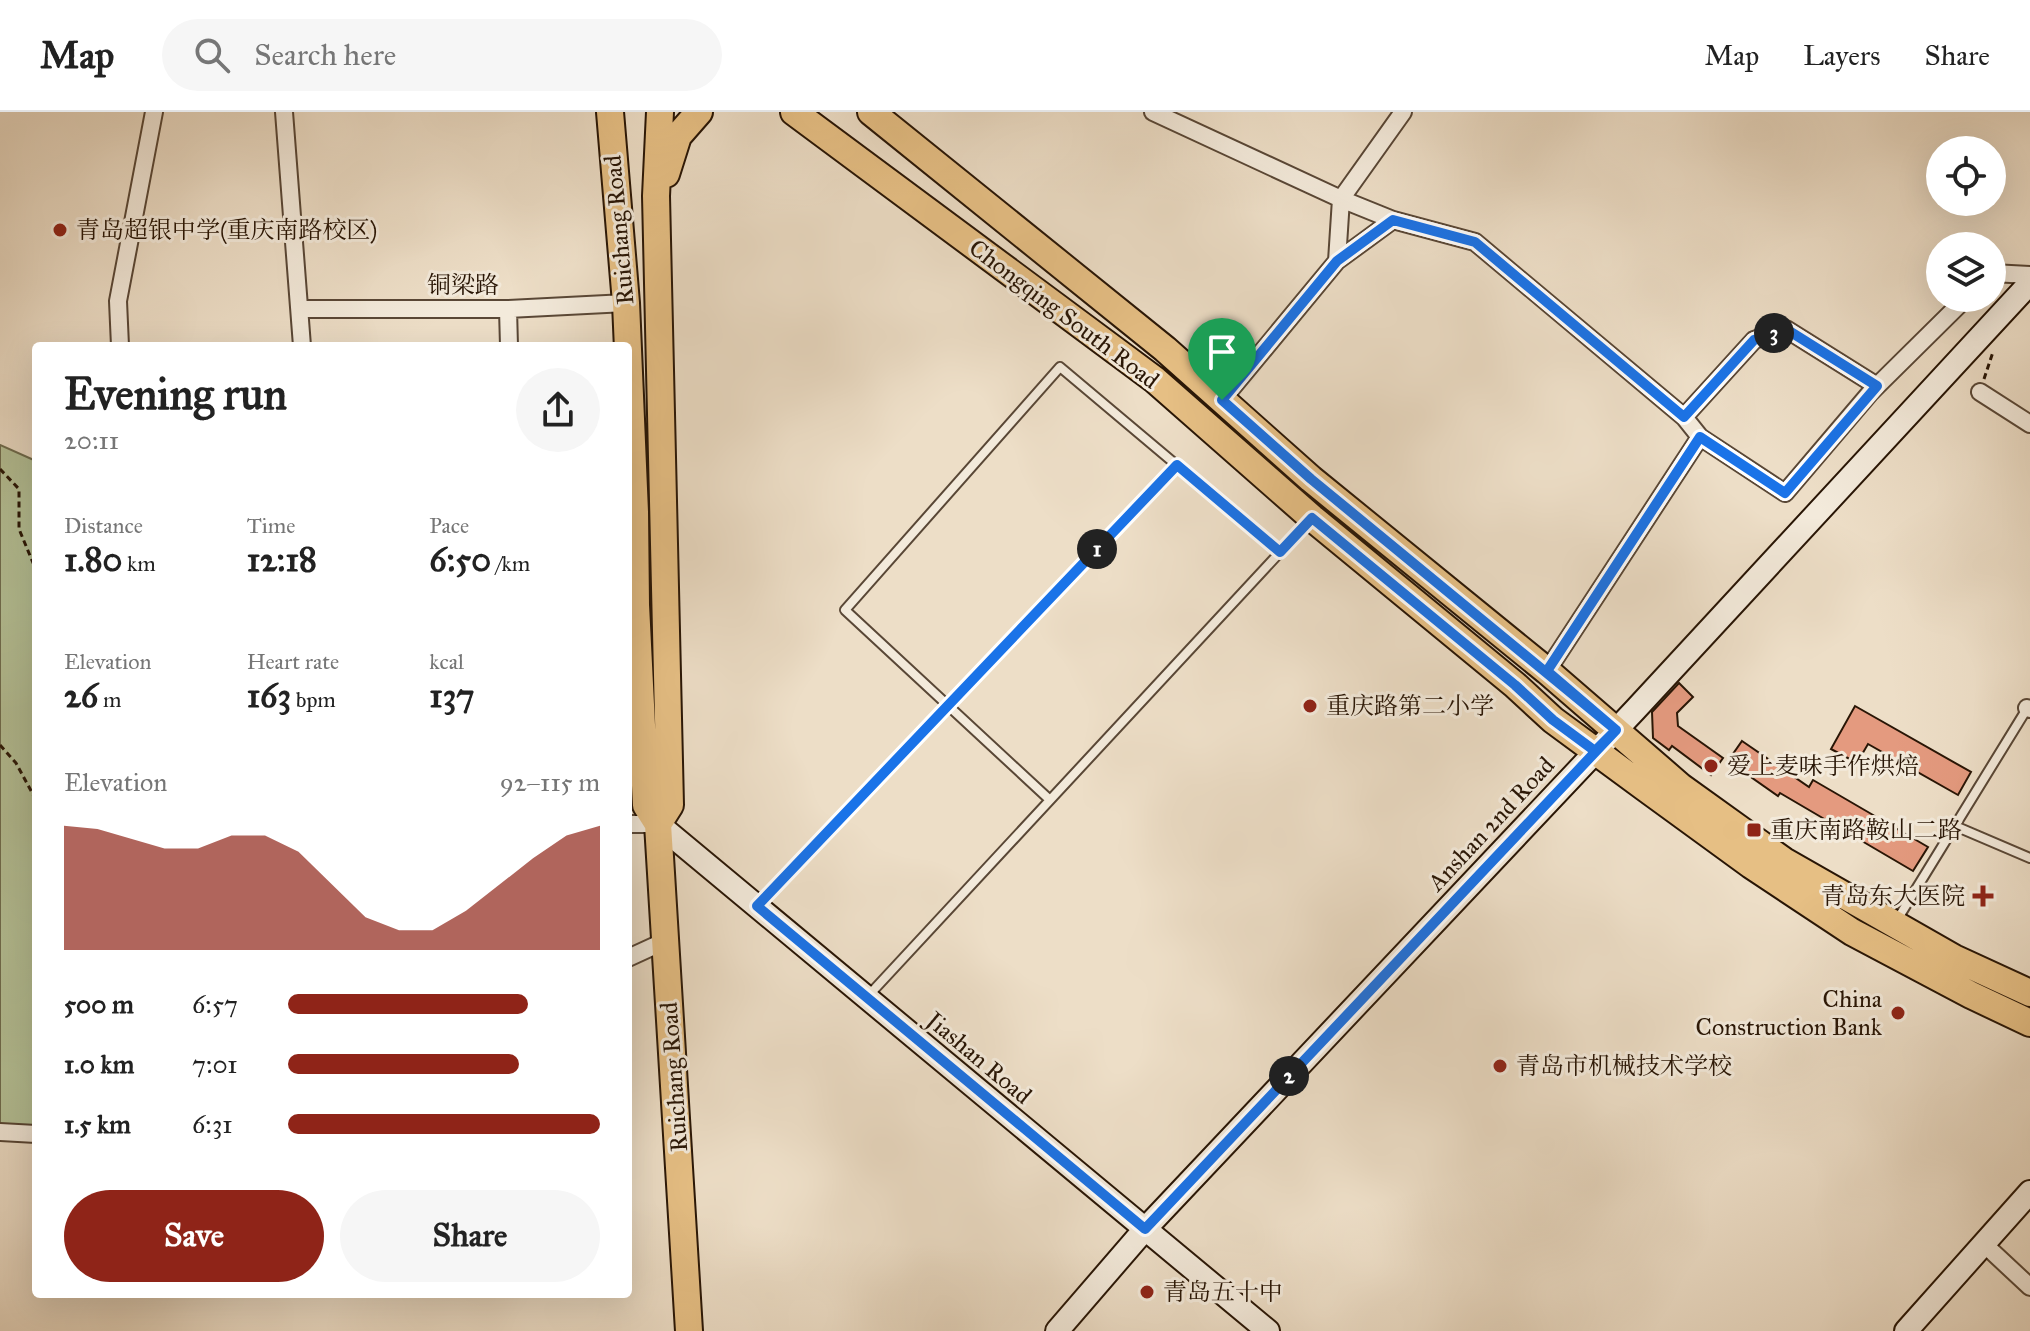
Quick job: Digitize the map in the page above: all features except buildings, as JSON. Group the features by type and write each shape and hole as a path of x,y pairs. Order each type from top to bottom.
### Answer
{"main road":[{"name":"Ruichang Road","path":"600,112 611,125 628,342"},
{"name":"Ruichang Road","path":"658,824 670,805 656,196 660,112"},
{"path":"656,196 678,136 699,112"},
{"name":"Chongqing South Road","path":"794,112 1155,380 1312,518 1515,685 1553,720 1595,751 1751,865 1852,932 2030,1023"},
{"name":"Chongqing South Road","path":"878,117 1165,349 1311,479 1547,671 1681,787 1784,861 1954,958 2030,993"},
{"name":"Ruichang Road","path":"632,442 646,805 658,824 689,1331"}],"street":[{"path":"120,342 118,301 154,112"},
{"path":"284,112 302,342"},
{"path":"1153,112 1393,220 1475,242 1684,417 1700,437 1785,493 1877,386 1952,312"},
{"path":"1337,261 1341,199 1403,112"},
{"path":"1222,400 1337,261 1393,220"},
{"path":"2006,274 2030,275"},
{"name":"Anshan 2nd Road","path":"1057,1331 1145,1229 1616,730 2030,283"},
{"name":"铜梁路","path":"300,309 508,309 626,303"},
{"path":"508,309 509,342"},
{"path":"1684,417 1754,340 1786,329 1877,386"},
{"path":"1980,392 2030,424"},
{"path":"1547,671 1700,437"},
{"path":"632,824 658,824"},
{"name":"Jiashan Road","path":"658,824 1268,1331"},
{"path":"632,956 665,941"},
{"path":"0,1132 32,1134"},
{"path":"1906,1331 2030,1192"},
{"path":"1984,1244 2030,1287"}],"lane":[{"path":"1050,800 845,610 1060,367 1280,552"},
{"path":"757,906 1177,465"},
{"path":"867,998 1312,518"},
{"path":"1895,924 2029,707"},
{"path":"1955,826 2030,858"}],"path":[{"path":"1980,392 1997,342 1987,328"},
{"path":"0,469 19,489 19,529 32,560"},
{"path":"0,745 16,763 32,793"}],"green space":[{"path":"0,445 32,459 32,1140 0,1140"}],"place":[{"name":"青岛超银中学(重庆南路校区)","path":"60,230"},
{"name":"重庆路第二小学","path":"1310,706"},
{"name":"爱上麦味手作烘焙","path":"1711,766"},
{"name":"重庆南路鞍山二路","path":"1754,830"},
{"name":"青岛东大医院","path":"1983,896"},
{"name":"China Construction Bank","path":"1898,1013"},
{"name":"青岛市机械技术学校","path":"1500,1066"},
{"name":"青岛五十中","path":"1147,1292"}],"route":[{"path":"1222,400 1311,479 1616,730 1595,751 1553,720 1515,685 1312,518 1280,552 1177,465 757,906 1145,1229 1616,730 1547,671 1700,437 1785,493 1877,386 1786,329 1754,340 1684,417 1475,242 1393,220 1337,261 1222,400"}]}
